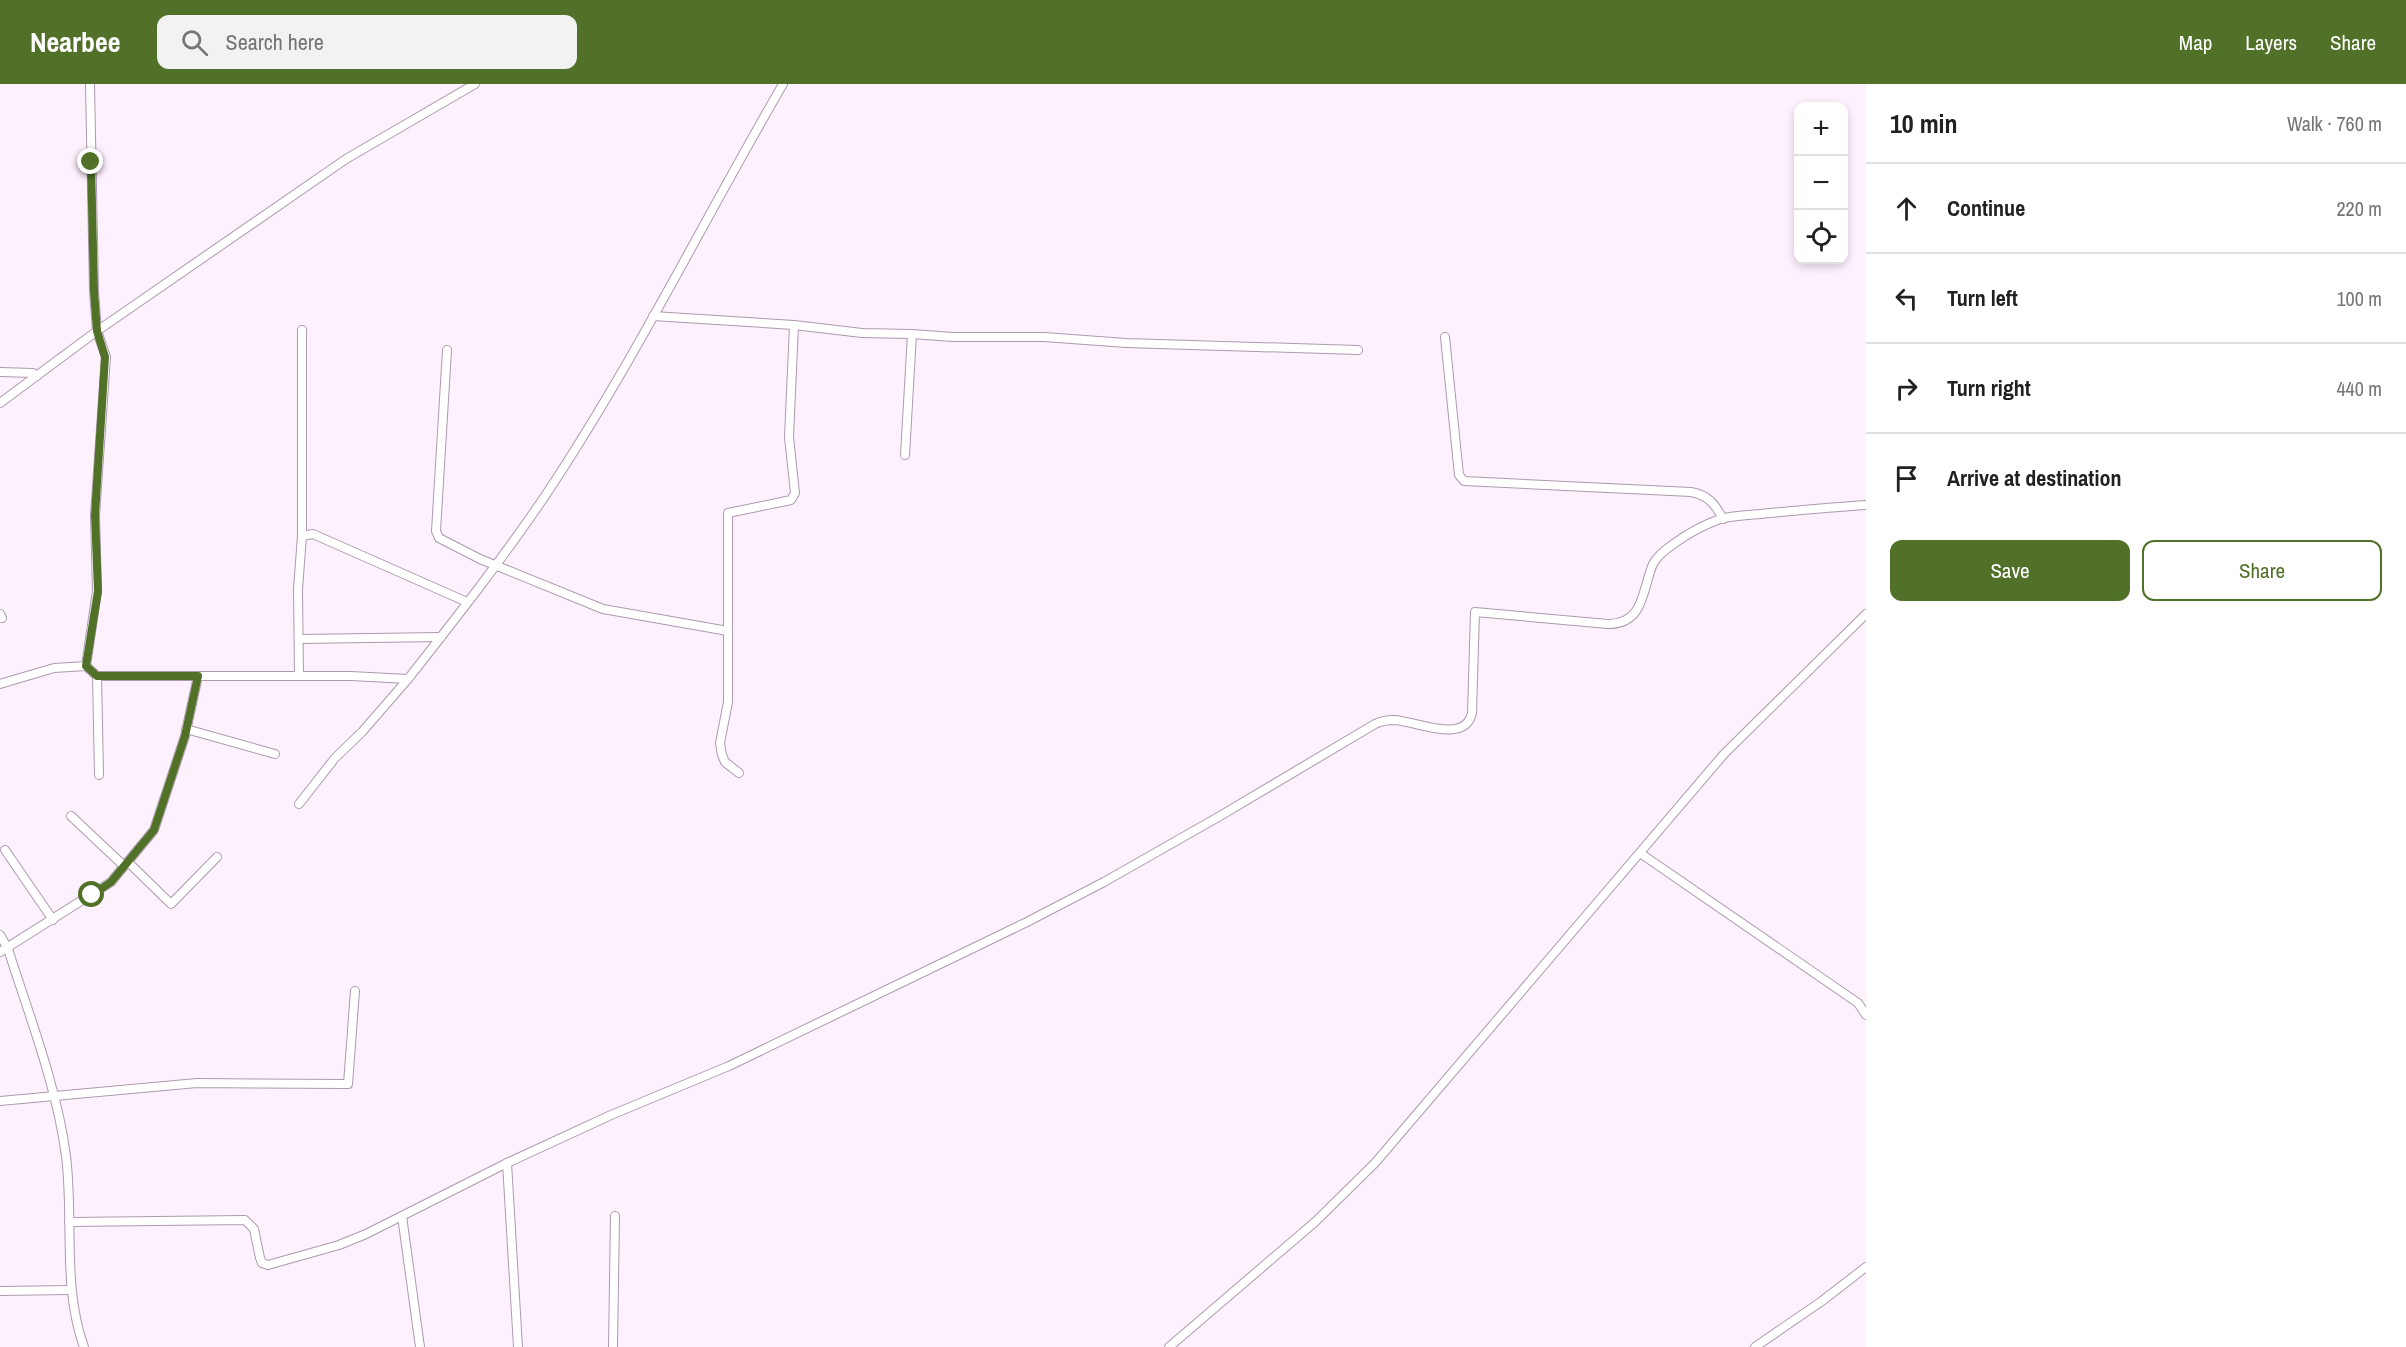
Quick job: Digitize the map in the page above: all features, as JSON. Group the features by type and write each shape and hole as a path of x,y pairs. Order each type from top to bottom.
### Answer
{"street":[{"path":"86,666 98,591 95,515 105,357 97,331 94,291 90,84"},
{"path":"0,403 97,331 346,159 475,84"},
{"path":"299,804 441,637 547,492 653,316 783,84"},
{"path":"653,316 862,333 953,337 1044,337 1126,343 1358,350"},
{"path":"739,772 725,762 720,744 728,702 728,513 791,500 795,493 789,437 794,326"},
{"path":"299,676 302,330"},
{"path":"905,455 912,334"},
{"path":"1445,337 1459,475 1464,481 1691,492 1701,494 1710,500 1723,519"},
{"path":"447,350 436,534 441,540 495,566 603,609 728,631"},
{"path":"0,372 33,373 37,376"},
{"path":"69,1222 244,1221 253,1227 260,1258 262,1263 268,1265 339,1245 611,1115 729,1066 1027,922 1104,882 1375,724 1392,720 1428,727 1454,730 1461,728 1468,723 1472,713 1475,612 1608,624 1619,623 1629,618 1636,610 1645,593 1652,566 1659,555 1700,527 1723,519 1866,504"},
{"path":"302,536 313,534 467,602"},
{"path":"1169,1347 1315,1222 1375,1163 1724,754 1866,614"},
{"path":"299,639 441,637"},
{"path":"0,684 54,668 86,666 97,676 408,678"},
{"path":"97,676 99,775"},
{"path":"4,950 111,882 154,830 186,729 198,676"},
{"path":"186,729 275,754"},
{"path":"71,816 171,904 217,857"},
{"path":"5,850 53,920"},
{"path":"1640,853 1858,1003 1866,1015"},
{"path":"0,935 53,1096 66,1156 71,1290 75,1323 84,1347"},
{"path":"0,1101 197,1083 348,1084 355,991"},
{"path":"507,1163 518,1347"},
{"path":"402,1216 420,1347"},
{"path":"613,1347 615,1216"},
{"path":"1755,1347 1822,1301 1866,1266"},
{"path":"0,1291 71,1290"}],"route":[{"path":"91,162 94,291 97,331 105,357 95,515 98,591 90,626 86,666 97,676 198,676 185,736 154,830 111,882 92,895"}]}
